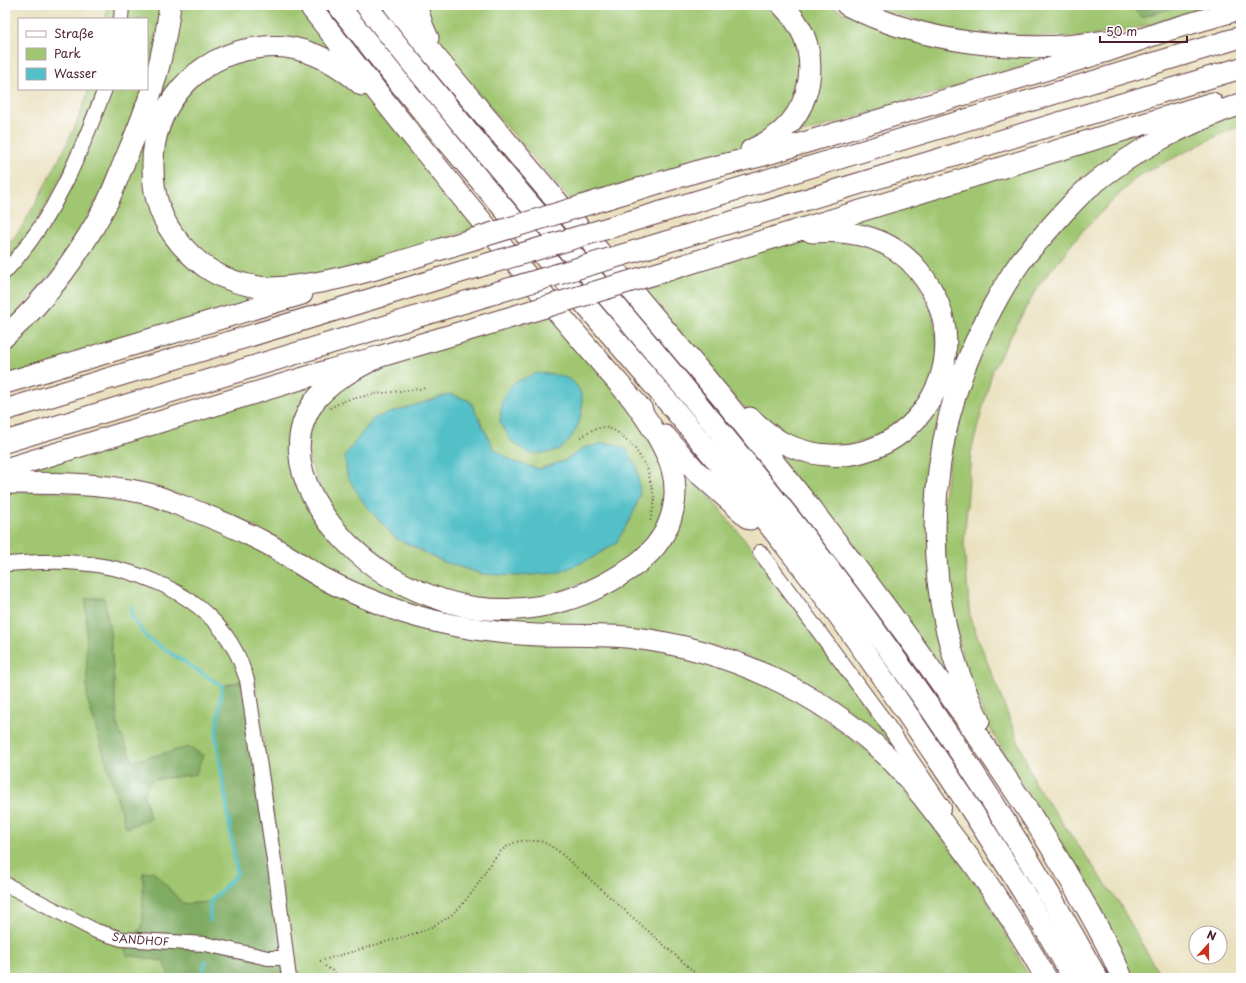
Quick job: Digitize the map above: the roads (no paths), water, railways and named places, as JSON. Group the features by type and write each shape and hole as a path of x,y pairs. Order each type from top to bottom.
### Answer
{"highway":[{"path":"5,336 32,309 60,277 108,200 138,130 152,92 162,55 170,5"},
{"path":"309,5 396,117 634,400 696,471 792,554"},
{"path":"338,5 448,142 675,410 792,554 835,611 910,718 1020,886 1073,978"},
{"path":"366,5 470,134 686,389 852,598 966,760 1040,877 1098,978"},
{"path":"394,5 442,65 704,375 791,482 870,585 946,690 1001,770 1070,878 1110,949 1122,978"},
{"path":"416,5 423,27 442,65"},
{"path":"702,170 748,152 765,143 782,131 791,121 802,104 808,85 810,66 808,49 800,29 782,5"},
{"path":"846,5 890,23 919,32 979,44 1023,47 1055,46 1102,42 1168,30"},
{"path":"5,383 326,286 351,276 608,198 702,170 786,148 1104,52 1168,30 1241,9"},
{"path":"5,410 1241,37"},
{"path":"351,276 291,287 260,287 235,281 212,273 191,257 172,234 160,211 153,183 152,158 155,139 163,115 176,95 190,78 222,56 242,50 265,47 285,47 308,52 329,61 352,76 396,117"},
{"path":"5,442 1241,68"},
{"path":"5,469 330,370 668,270 1241,94"},
{"path":"1001,770 971,705 956,665 946,629 936,570 934,536 938,474 949,417 962,374 976,338 996,300 1021,262 1060,216 1088,188 1122,164 1161,140 1210,116 1241,104"},
{"path":"704,375 761,428 782,443 802,450 821,454 840,455 860,452 882,445 903,432 916,419 934,395 940,380 946,354 945,326 935,295 926,279 906,257 878,240 857,234 835,232 785,234"},
{"path":"378,357 336,381 321,394 314,403 304,423 300,438 299,453 301,468 306,482 319,507 333,528 366,561 387,575 415,590 445,601 477,608 508,609 537,607 564,601 584,594 605,585 623,574 643,558 657,543 666,530 672,516 676,500 674,480 670,463 664,448 634,400"},
{"path":"5,483 95,484 148,494 205,514 266,543 322,577 360,596 440,623 483,631 534,635 632,638 674,644 739,663 769,675 831,710 888,758 926,802 972,860 1001,902 1046,978"}],"street":[{"path":"121,18 122,5"},
{"path":"5,272 26,247 58,199 106,90"},
{"path":"760,552 884,720 958,830 972,860"},
{"path":"5,564 66,562 97,565 130,572 165,585 189,599 210,617 224,634 238,655 247,680 276,874 289,978"},
{"name":"SANDHOF","path":"5,884 96,931 122,939 205,944 268,958 286,958"}],"water":[{"path":"536,373 559,376 572,381 578,388 582,407 577,428 565,445 555,451 530,454 511,441 500,422 502,402 512,384"},
{"path":"450,394 470,401 494,449 514,462 540,469 564,461 584,448 603,443 614,444 627,450 637,467 640,495 632,516 616,543 592,558 558,573 515,576 482,574 444,562 394,537 364,503 347,476 345,455 374,418"}],"waterway":[{"path":"132,607 132,617 147,638 222,686 216,736 237,874 210,902 210,921"},
{"path":"201,978 206,961"}]}
